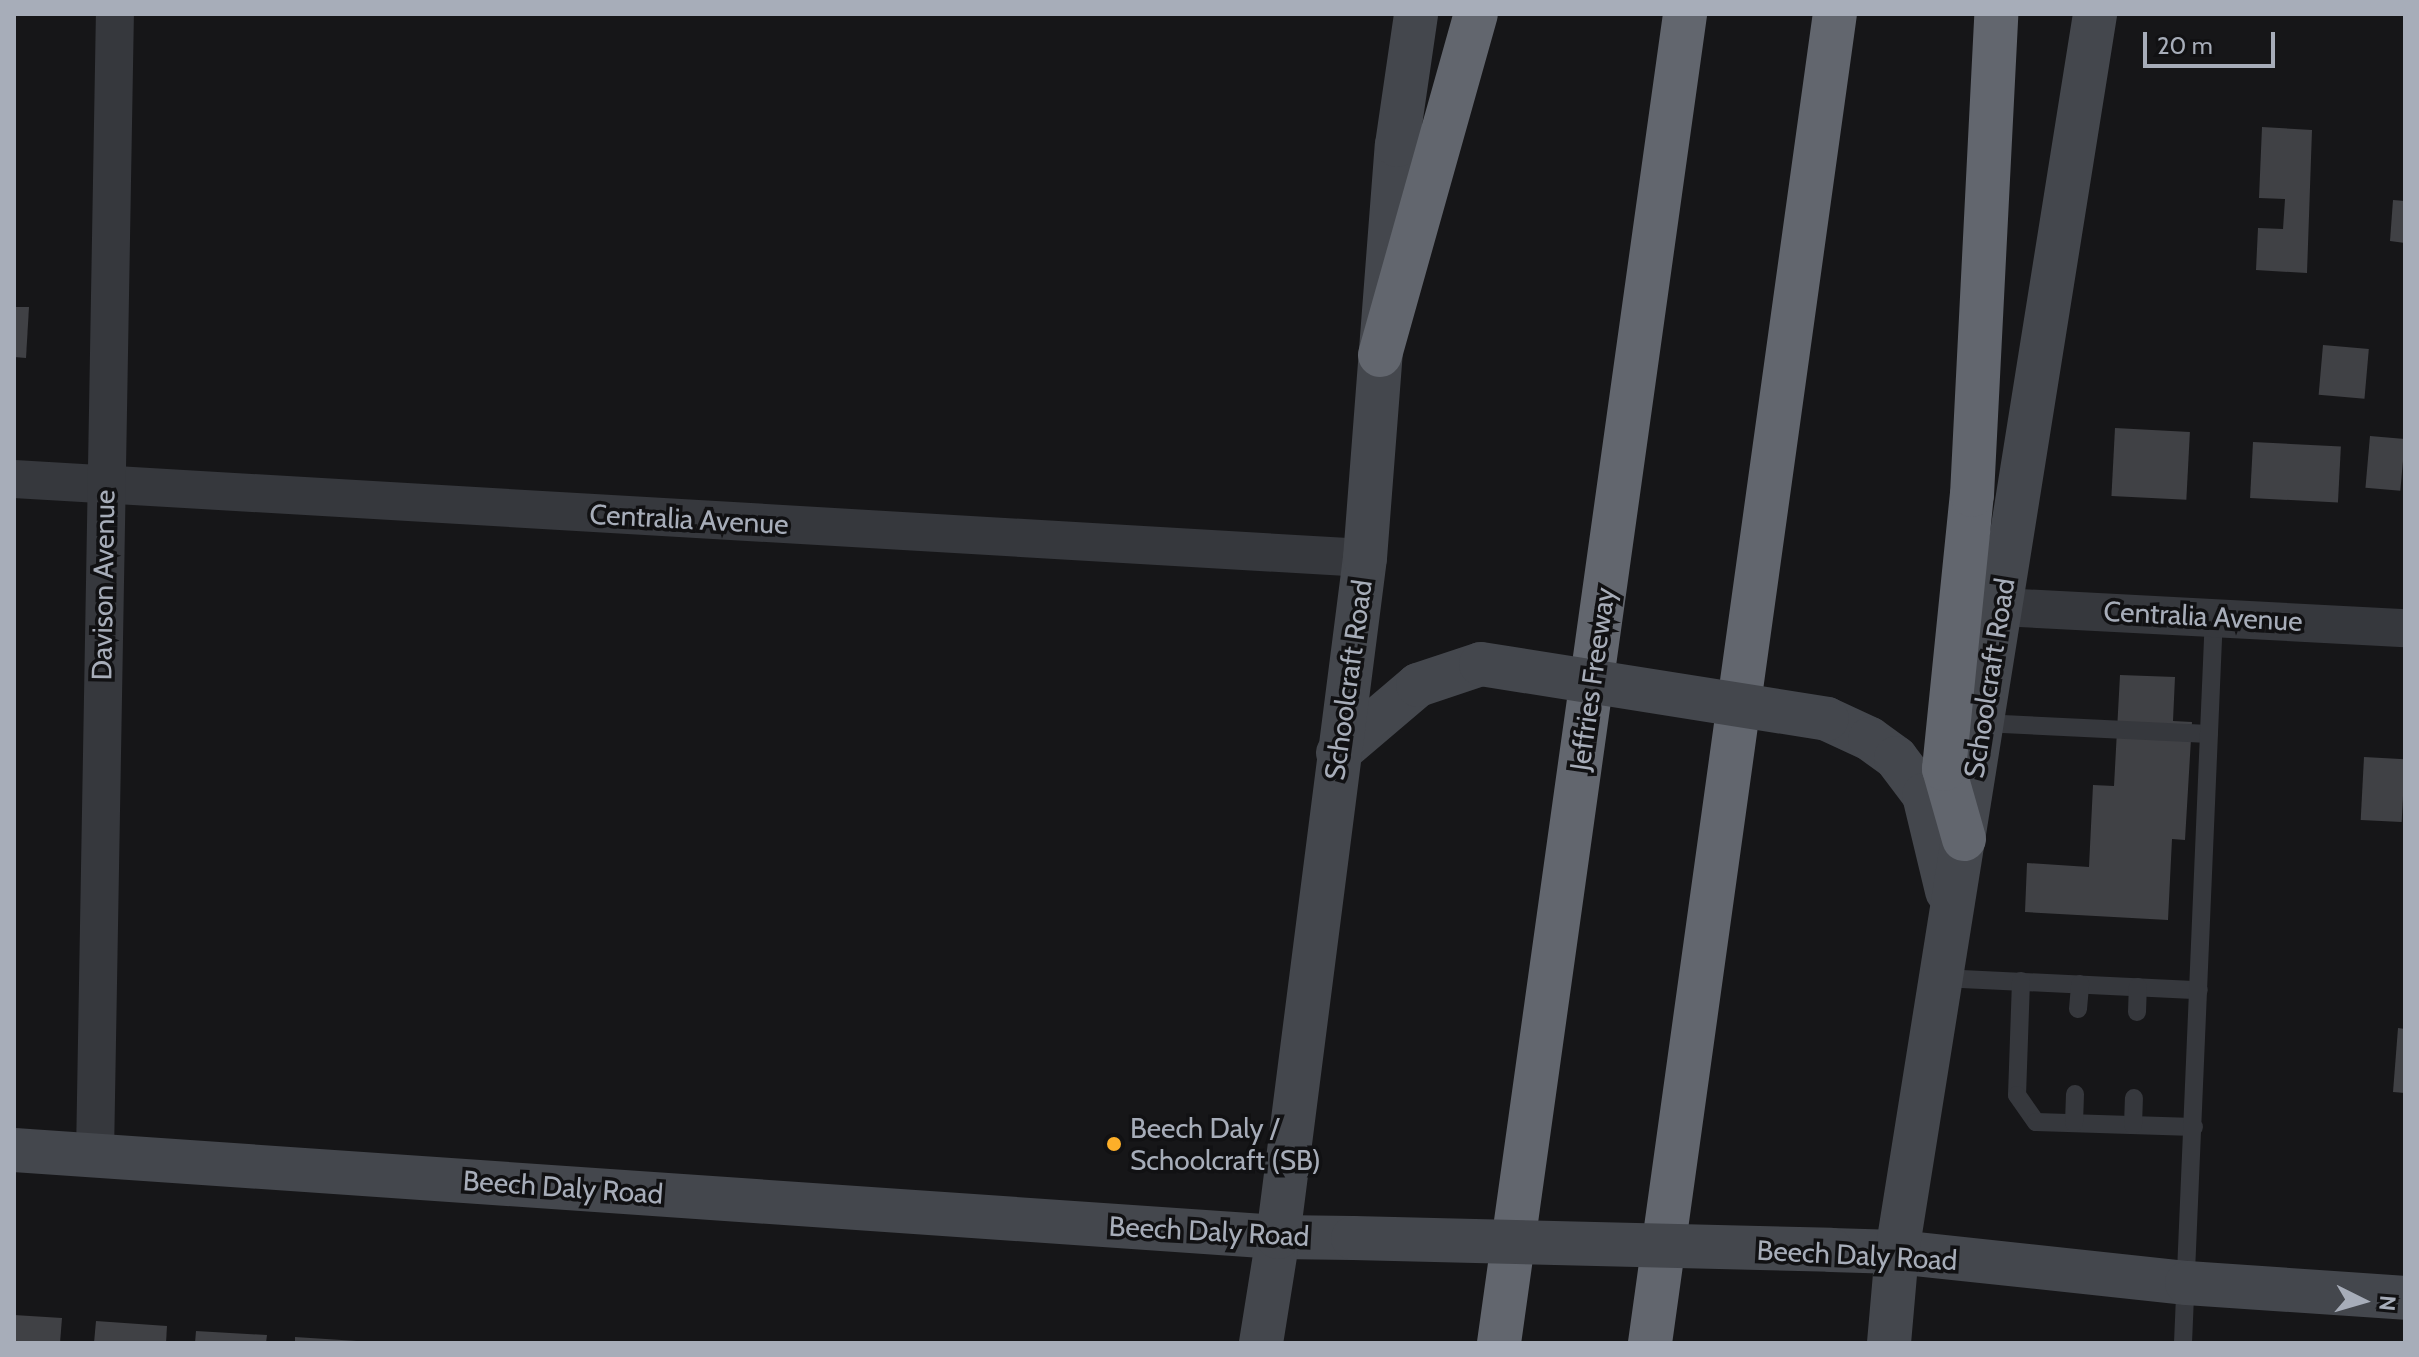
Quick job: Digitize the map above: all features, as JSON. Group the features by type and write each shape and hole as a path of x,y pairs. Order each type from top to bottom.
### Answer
{"highway":[{"path":"1380,355 1476,14"},
{"name":"Jeffries Freeway","path":"1499,1343 1685,14"},
{"path":"1650,1343 1835,14"},
{"path":"1964,839 1944,769 1972,495 1996,14"}],"main road":[{"name":"Schoolcraft Road","path":"1261,1343 1278,1237 1365,558 1397,145 1416,14"},
{"name":"Schoolcraft Road","path":"1889,1343 1897,1252 2095,14"},
{"path":"1338,753 1418,685 1481,664 1827,719 1870,739 1896,758 1924,795 1952,913"},
{"name":"Beech Daly Road","path":"14,1150 1278,1237 1897,1252 2187,1283 2405,1298"}],"street":[{"name":"Davison Avenue","path":"95,1155 115,14"},
{"name":"Centralia Avenue","path":"14,479 1365,558"},
{"name":"Centralia Avenue","path":"2001,607 2405,628"}],"lane":[{"path":"2183,1343 2214,616"},
{"path":"1982,723 2209,734"},
{"path":"1941,978 2199,990"},
{"path":"2021,981 2017,1095 2036,1122 2194,1127"},
{"path":"2078,1009 2080,984"},
{"path":"2137,1012 2138,987"},
{"path":"2074,1123 2075,1094"},
{"path":"2133,1125 2134,1098"}],"building":[{"path":"2262,127 2312,130 2307,273 2256,270 2258,228 2283,229 2285,199 2259,198"},
{"path":"2393,200 2405,201 2405,243 2390,241"},
{"path":"14,307 29,307 26,358 14,357"},
{"path":"2323,345 2369,349 2364,399 2319,395"},
{"path":"2115,428 2190,432 2186,500 2111,496"},
{"path":"2370,436 2405,439 2400,491 2365,488"},
{"path":"2253,442 2341,447 2338,503 2250,498"},
{"path":"2120,675 2175,677 2173,721 2192,722 2185,840 2172,839 2168,920 2025,912 2027,863 2089,867 2093,785 2114,786"},
{"path":"2364,757 2405,759 2402,822 2361,820"},
{"path":"2398,1028 2405,1029 2405,1093 2393,1092"},
{"path":"14,1315 62,1318 60,1343 14,1343"},
{"path":"96,1321 167,1326 166,1343 94,1343"},
{"path":"196,1331 267,1335 266,1343 195,1343"},
{"path":"295,1337 357,1341 357,1343 295,1343"}],"place":[{"name":"Beech Daly / Schoolcraft (SB)","path":"1114,1144"}]}
